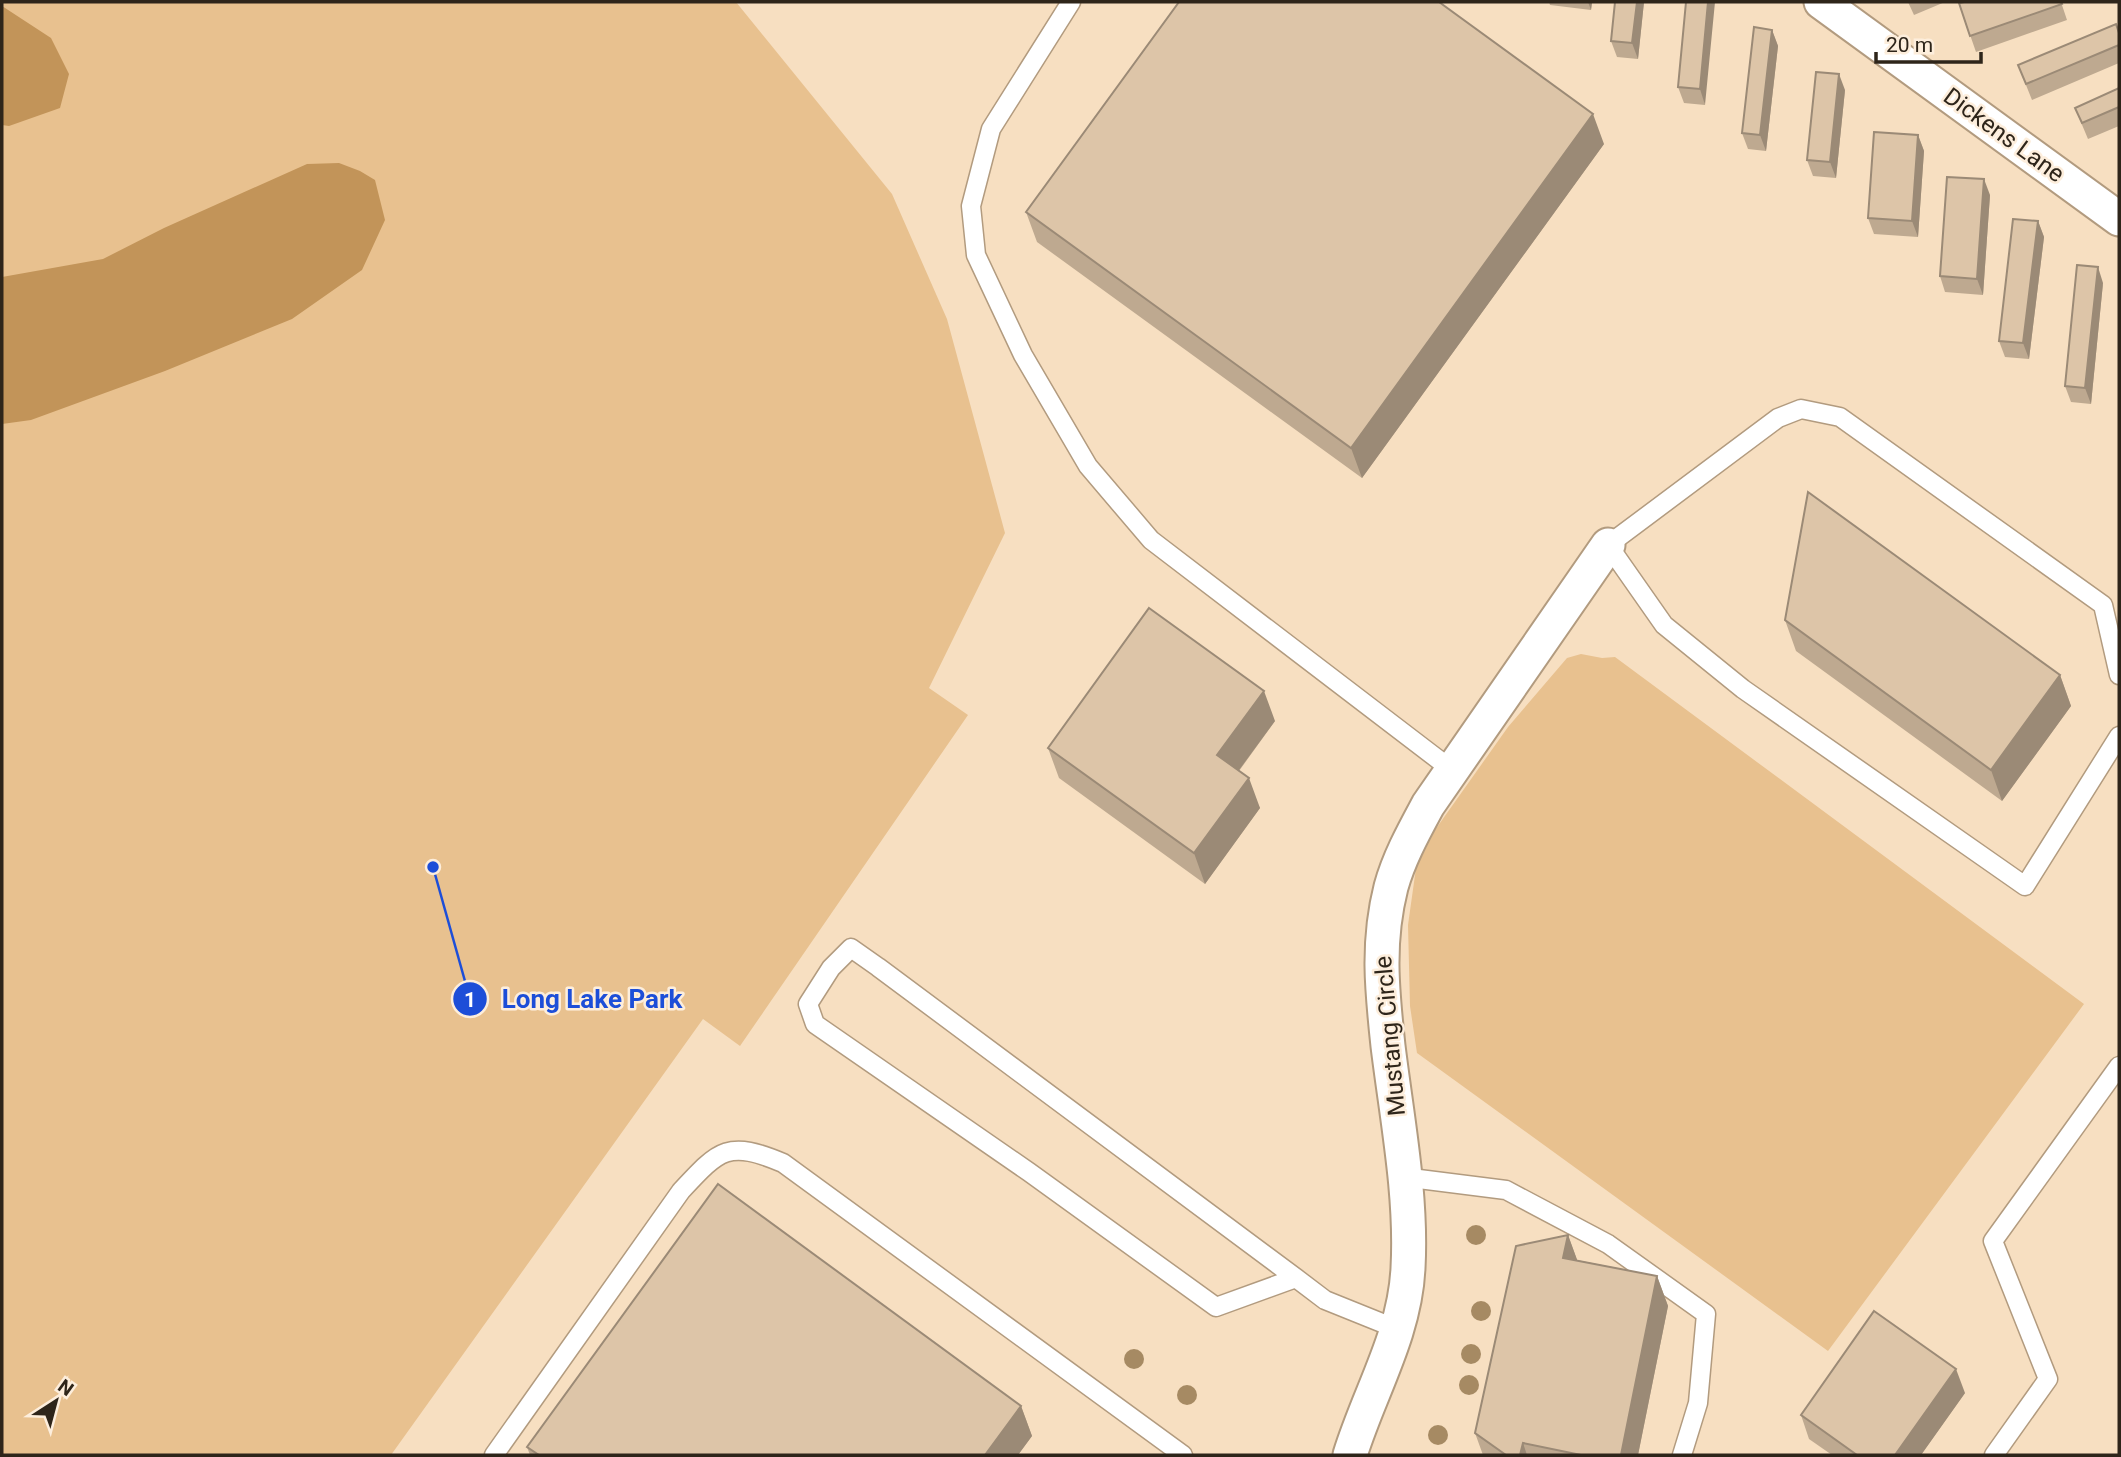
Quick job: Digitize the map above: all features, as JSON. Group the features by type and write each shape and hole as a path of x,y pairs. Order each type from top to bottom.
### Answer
{"street":[{"name":"Dickens Lane","path":"1821,2 2119,219"},
{"name":"Mustang Circle","path":"1350,1455 1361,1420 1384,1371 1397,1329 1408,1270 1409,1226 1381,988 1382,937 1391,886 1410,838 1452,770 1608,545"}],"lane":[{"path":"1071,2 990,129 971,206 976,255 1023,355 1088,466 1151,540 1452,770"},
{"path":"2119,675 2103,605 1840,417 1801,409 1778,418 1608,545 1664,625 1743,689 2025,886 2119,736"},
{"path":"1296,1278 1216,1307 1029,1172 815,1024 808,1004 831,968 851,948 1296,1278 1325,1300 1397,1329"},
{"path":"1994,1455 2048,1379 1993,1241 2119,1066"},
{"path":"494,1455 681,1191 706,1165 731,1149 758,1153 783,1163 1183,1455"},
{"path":"1404,1177 1507,1190 1608,1244 1706,1314 1698,1404 1682,1455"}],"shaded area":[{"path":"2,2 736,2 892,194 947,319 1005,533 929,688 968,715 740,1046 703,1019 391,1455 2,1455"},
{"path":"2,6 51,38 69,74 60,108 9,126 2,125"},
{"path":"339,163 375,180 385,220 362,270 292,319 165,371 31,420 2,424 2,277 103,259 164,228 307,164"},
{"path":"1581,654 1602,658 1615,657 2084,1004 1828,1351 1417,1053 1410,1006 1408,925 1416,868 1435,830 1508,727 1567,658"}],"building":[{"path":"1179,2 1439,2 1593,114 1351,448 1026,212"},
{"path":"1615,2 1637,2 1632,43 1611,41"},
{"path":"1686,2 1708,2 1700,89 1678,87"},
{"path":"1959,3 2062,4 1970,36"},
{"path":"2116,24 2119,45 2026,84 2018,65"},
{"path":"1754,27 1772,30 1760,135 1742,133"},
{"path":"1816,72 1839,74 1830,162 1807,160"},
{"path":"2119,88 2119,107 2082,123 2075,108"},
{"path":"1874,132 1918,135 1912,221 1868,218"},
{"path":"1947,177 1984,179 1977,279 1940,276"},
{"path":"2013,219 2038,221 2023,343 1999,341"},
{"path":"2077,265 2098,267 2085,388 2065,386"},
{"path":"1808,492 2060,675 1991,770 1785,620"},
{"path":"1149,608 1264,691 1217,755 1249,778 1194,853 1048,748"},
{"path":"718,1184 1021,1406 985,1455 539,1455 527,1447"},
{"path":"1568,1235 1563,1258 1657,1276 1621,1455 1581,1455 1523,1443 1520,1455 1506,1455 1475,1433 1516,1246"},
{"path":"1874,1311 1956,1369 1895,1455 1857,1455 1801,1415"}],"place":[{"name":"Long Lake Park","path":"433,867"}]}
